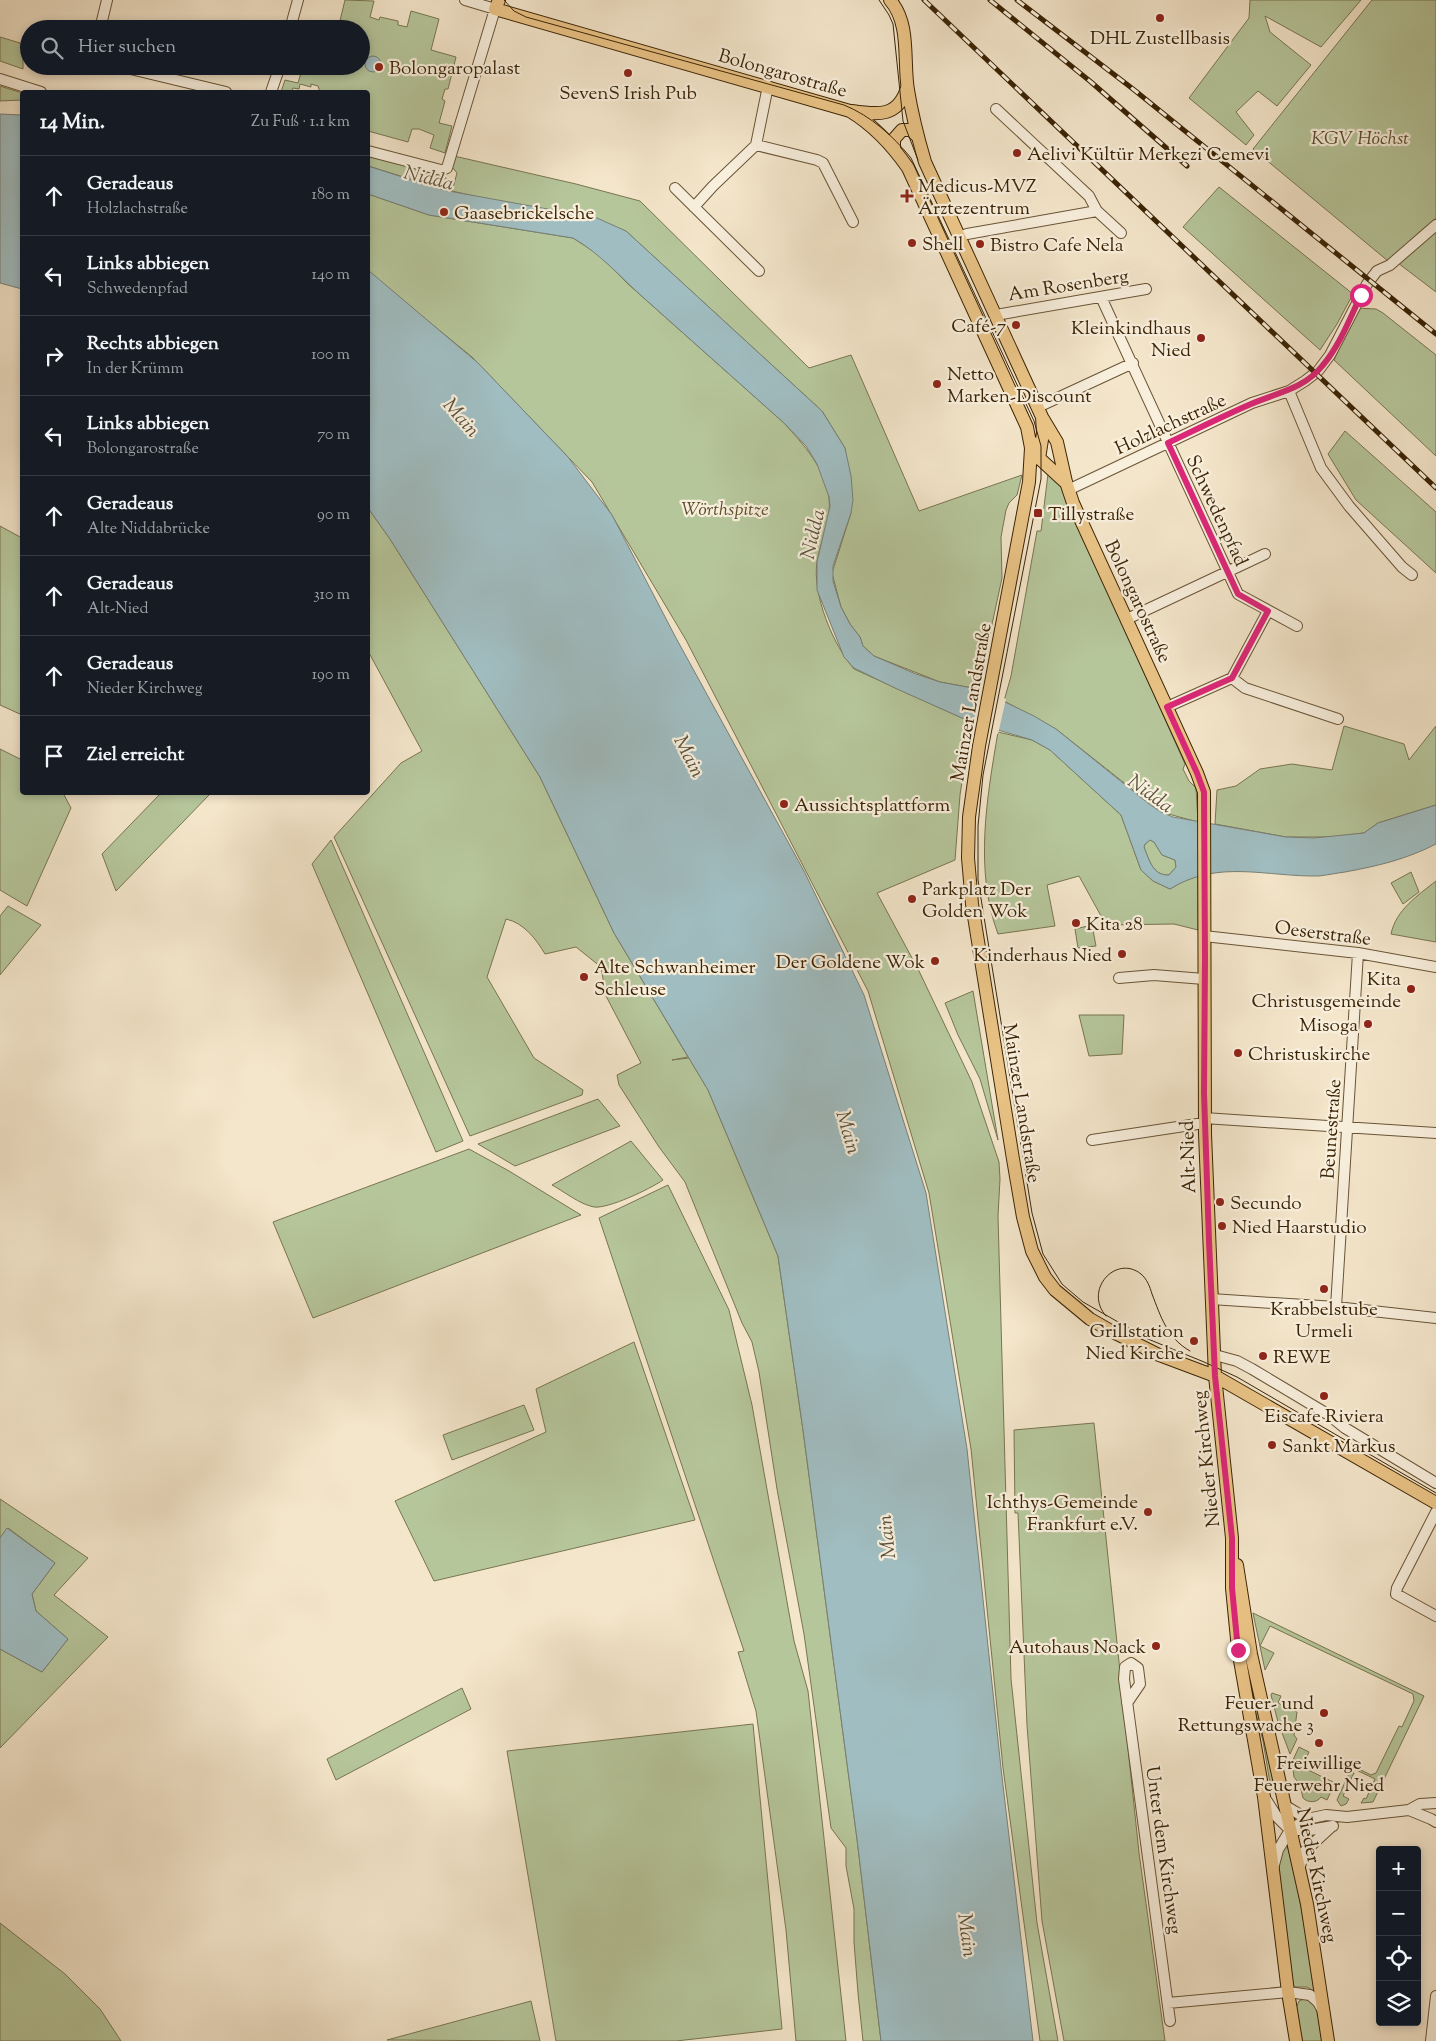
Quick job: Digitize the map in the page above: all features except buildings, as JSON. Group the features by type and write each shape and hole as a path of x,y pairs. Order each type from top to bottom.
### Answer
{"main road":[{"path":"890,0 898,12 904,32 908,88 917,136 926,162 1040,412 1056,442 1050,462 1029,482"},
{"name":"Bolongarostraße","path":"497,5 850,111 871,126 894,149 914,179 1027,428 1030,448 1029,482"},
{"path":"850,111 890,112 900,104 908,88"},
{"path":"894,149 894,140 902,130 911,130 917,136"},
{"path":"1040,412 1050,462"},
{"path":"1027,428 1067,486"},
{"name":"Mainzer Landstraße","path":"1029,482 979,746 969,816 968,858 972,904 1015,1169 1032,1251 1045,1277 1055,1290 1080,1312 1111,1331 1158,1354 1215,1376 1436,1503"},
{"name":"Bolongarostraße","path":"1067,486 1202,784 1204,801 1204,931"},
{"name":"Alt-Nied","path":"1204,931 1204,1120 1215,1376"},
{"name":"Nieder Kirchweg","path":"1215,1376 1232,1538 1242,1587 1250,1654 1307,1904 1328,2041"},
{"name":"Nieder Kirchweg","path":"1232,1538 1232,1588 1238,1650 1264,1797 1288,1992 1296,2041"}],"street":[{"path":"102,20 107,0"},
{"path":"292,20 298,0"},
{"name":"Bolongarostraße","path":"465,0 497,5"},
{"path":"370,152 444,170 448,166 497,5"},
{"path":"145,75 185,88 206,90"},
{"path":"272,90 277,75"},
{"path":"0,79 34,90"},
{"path":"694,207 756,145 768,86"},
{"path":"996,109 1089,196 1097,211 1121,233"},
{"path":"756,145 817,160 823,164 853,222"},
{"path":"675,188 759,271"},
{"path":"960,236 1097,211"},
{"name":"Holzlachstraße","path":"1067,486 1168,443 1252,404 1289,391 1305,381 1323,365 1367,284 1378,270 1390,265 1436,225"},
{"name":"Am Rosenberg","path":"996,315 1146,289"},
{"name":"Schwedenpfad","path":"1102,297 1238,594 1298,626"},
{"path":"1040,412 1133,363"},
{"path":"1289,391 1321,468 1349,506 1402,567 1412,575"},
{"path":"1127,620 1265,554"},
{"path":"1167,707 1232,678 1268,611"},
{"path":"1232,678 1245,688 1338,719"},
{"name":"Oeserstraße","path":"1204,931 1358,953 1436,967"},
{"name":"Beunestraße","path":"1336,1307 1358,953"},
{"path":"1119,978 1154,975 1204,979"},
{"path":"1092,1140 1204,1120 1348,1126 1436,1133"},
{"path":"1211,1299 1336,1307 1436,1318"},
{"path":"1215,1355 1227,1357 1244,1365 1329,1415 1345,1428 1436,1483"},
{"path":"1436,1512 1397,1588 1396,1594 1436,1616"},
{"name":"Unter dem Kirchweg","path":"1127,1703 1170,2021"},
{"path":"1264,1797 1277,1817 1290,1830 1310,1830 1333,1826"},
{"path":"1273,1871 1278,1850 1290,1830 1307,1819 1326,1815 1347,1817 1408,1810 1420,1804 1436,1803"},
{"path":"1284,1805 1307,1819"},
{"path":"1408,1810 1436,1822"},
{"path":"1299,1871 1304,1852 1333,1826 1347,1817"},
{"path":"1168,2003 1288,1992 1310,1996 1318,2002 1324,2014"},
{"path":"1431,2041 1436,1996"}],"green space":[{"path":"345,0 374,1 370,17 379,20 380,17 398,21 398,25 407,27 411,11 439,19 431,50 456,57 448,89 445,89 442,99 445,101 439,123 452,126 445,153 430,148 434,135 419,129 412,129 408,142 370,132 370,90 319,90 318,86 311,84 311,87 300,84 299,89 282,90 285,80 298,83 300,75 370,75 370,20 340,20"},
{"path":"1250,0 1361,0 1321,47 1265,16 1270,32 1311,65 1277,106 1258,91 1236,112 1254,135 1246,145 1189,98 1249,18"},
{"name":"KGV Höchst","path":"1372,0 1436,0 1436,218 1388,261 1253,149"},
{"path":"0,37 20,43 20,68 0,61"},
{"path":"0,86 20,92 20,100 0,101"},
{"path":"370,156 444,176 448,181 446,190 370,167"},
{"path":"454,156 640,201 809,368 851,355 919,511 1022,475 1017,495 1009,503 1006,510 1001,537 1002,578 978,689 940,682 874,656 863,646 860,637 850,624 841,607 832,573 851,513 845,448 822,411 626,231 452,191 457,173 452,167"},
{"path":"1219,187 1353,294 1320,350 1183,227"},
{"name":"Wörthspitze","path":"370,195 429,215 573,238 599,255 628,284 784,423 818,467 827,487 829,514 817,562 818,589 821,604 832,633 846,659 854,669 971,722 960,795 955,860 877,893 919,971 972,1082 999,1162 998,1216 1011,1679 1037,1923 1058,2041 1040,2041 1003,1768 971,1449 929,1193 868,991 686,640 592,482 472,357 370,274"},
{"path":"1436,229 1436,292 1398,263"},
{"path":"1357,308 1376,309 1383,313 1436,355 1436,456 1334,360"},
{"path":"1345,431 1436,512 1436,573 1356,500 1328,454"},
{"path":"1048,474 1058,480 1185,764 1183,769 1189,781 1196,788 1198,822 1161,812 1056,729 1004,701 1011,676 1037,531 1041,531"},
{"path":"370,511 390,539 540,777 614,933 688,1057 672,1060 689,1058 708,1090 778,1256 857,1839 881,2041 863,2041 854,1942 854,1909 846,1866 846,1848 831,1828 804,1634 777,1489 759,1372 752,1342 742,1323 685,1182 659,1147 619,1085 617,1075 641,1063 606,996 601,967 576,947 545,954 524,928 506,919 487,977 534,1058 583,1090 582,1095 470,1136 334,837 401,763 422,751 370,655"},
{"path":"0,526 20,537 20,714 0,705"},
{"path":"1344,726 1404,744 1409,760 1436,726 1436,805 1378,823 1364,833 1331,837 1286,837 1215,824 1217,790 1236,786 1260,769 1292,764 1332,770"},
{"path":"998,732 1032,740 1050,750 1121,815 1141,870 1153,881 1170,889 1198,876 1198,930 1174,924 1106,925 1079,876 1047,885 1055,926 998,934 986,885 985,833 990,782"},
{"path":"0,749 20,759 20,795 64,795 71,808 27,906 0,890"},
{"path":"159,795 209,795 116,891 102,854"},
{"path":"331,840 463,1141 436,1152 312,864"},
{"path":"1150,840 1154,842 1162,855 1175,860 1176,867 1169,875 1159,873 1152,866 1144,847"},
{"path":"1411,872 1419,892 1403,904 1391,883"},
{"path":"1436,881 1436,942 1391,934 1402,911"},
{"path":"8,906 41,925 0,975 0,916"},
{"path":"1092,925 1096,946 1078,948 1075,929"},
{"path":"973,991 998,1140 980,1079 958,1035 945,1003"},
{"path":"1079,1015 1124,1015 1122,1054 1089,1056"},
{"path":"598,1099 620,1126 515,1166 478,1144"},
{"path":"631,1141 663,1180 629,1198 600,1207 594,1207 572,1198 552,1185"},
{"path":"469,1149 581,1215 313,1318 273,1222"},
{"path":"668,1185 729,1310 752,1405 794,1641 808,1691 846,2041 796,2041 786,1930 756,1711 738,1652 744,1651 599,1218"},
{"path":"634,1342 695,1520 434,1581 395,1501 546,1432 536,1389"},
{"path":"524,1405 534,1430 452,1460 443,1435"},
{"path":"1094,1423 1139,1853 1165,2041 1064,2041 1042,1921 1027,1725 1018,1513 1015,1513 1014,1430"},
{"path":"0,1499 88,1558 54,1595 108,1637 0,1748 0,1649 42,1672 68,1639 36,1611 32,1594 55,1563 8,1528 0,1538"},
{"path":"1253,1613 1424,1696 1373,1802 1361,1803 1364,1798 1366,1799 1375,1779 1352,1768 1351,1765 1371,1775 1376,1773 1399,1726 1402,1727 1414,1701 1413,1694 1270,1626 1260,1646 1274,1653 1265,1670"},
{"path":"1240,1615 1276,1788 1271,1789 1263,1741 1242,1659"},
{"path":"462,1688 471,1709 336,1780 327,1759"},
{"path":"1272,1693 1281,1696 1278,1703 1297,1712 1294,1735 1297,1739 1290,1754 1278,1722"},
{"path":"753,1724 782,2029 676,2041 556,2041 507,1751"},
{"path":"1299,1747 1309,1752 1302,1767 1335,1783 1327,1800 1321,1797 1315,1801 1303,1798 1300,1785 1294,1777 1292,1762"},
{"path":"1350,1771 1354,1773 1343,1796 1349,1799 1346,1804 1341,1806 1337,1800"},
{"path":"1286,1841 1297,1884 1316,1993 1307,1987 1293,1987 1276,1867"},
{"path":"0,1923 65,1974 100,2009 121,2041 0,2041"},
{"path":"1304,1999 1310,2001 1317,2010 1321,2022 1323,2041 1300,2041 1296,2008 1299,2001"},
{"path":"531,2001 540,2041 387,2040"}],"water":[{"path":"370,57 376,57 380,61 380,67 376,71 370,71"},
{"path":"0,114 20,115 20,288 0,283"},
{"path":"370,167 443,190 597,218 626,231 822,411 845,448 851,476 853,500 851,513 833,566 833,581 841,607 850,624 860,637 863,646 874,656 940,682 978,689 1034,716 1056,729 1149,804 1173,817 1286,837 1314,838 1364,833 1378,823 1436,805 1436,844 1392,861 1322,876 1224,872 1206,874 1170,889 1153,881 1141,870 1121,815 1050,750 1032,740 971,722 897,689 854,668 844,657 817,590 817,562 830,506 829,497 817,464 806,446 784,423 602,259 573,238 429,215 370,195","holes":["1150,840 1154,842 1162,855 1175,860 1176,867 1169,875 1164,875 1155,870 1144,847 1145,844"]},
{"name":"Main","path":"370,272 478,363 568,457 612,515 676,638 804,871 864,995 926,1193 967,1449 1001,1768 1033,2041 881,2041 857,1839 778,1256 708,1090 614,933 540,777 390,539 370,511"},
{"path":"7,1528 55,1563 32,1594 36,1611 68,1639 42,1672 0,1649 0,1538"}],"pier":[{"path":"980,687 1006,699 998,734 973,725"}],"tram line":[{"path":"504,0 514,11 526,17 844,105 881,127 911,158 1034,421 1041,446 1041,479 983,775 978,826 978,880 1032,1213 1043,1254 1062,1284 1083,1302 1148,1339 1237,1377 1436,1493"},
{"path":"879,0 893,24 903,121 918,160"},
{"path":"1106,1316 1100,1306 1098,1296 1100,1286 1113,1272 1122,1268 1131,1269 1141,1274 1147,1281 1162,1319 1170,1333 1182,1346 1190,1351"}],"railway":[{"path":"924,0 1436,488"},
{"path":"990,0 1091,82 1187,166"},
{"path":"1017,0 1133,89 1436,334"}],"place":[{"name":"DHL Zustellbasis","path":"1160,18"},
{"name":"Bolongaropalast","path":"379,67"},
{"name":"SevenS Irish Pub","path":"628,73"},
{"name":"Aelivi Kültür Merkezi Cemevi","path":"1017,153"},
{"name":"Medicus-MVZ Ärztezentrum","path":"907,196"},
{"name":"Gaasebrickelsche","path":"444,212"},
{"name":"Shell","path":"912,243"},
{"name":"Bistro Cafe Nela","path":"980,244"},
{"name":"Café-7","path":"1016,325"},
{"name":"Kleinkindhaus Nied","path":"1201,338"},
{"name":"Netto Marken-Discount","path":"937,384"},
{"name":"Tillystraße","path":"1038,513"},
{"name":"Aussichtsplattform","path":"784,804"},
{"name":"Parkplatz Der Golden Wok","path":"912,899"},
{"name":"Kita 28","path":"1076,923"},
{"name":"Kinderhaus Nied","path":"1122,954"},
{"name":"Der Goldene Wok","path":"935,961"},
{"name":"Alte Schwanheimer Schleuse","path":"584,977"},
{"name":"Kita Christusgemeinde","path":"1411,989"},
{"name":"Misoga","path":"1368,1024"},
{"name":"Christuskirche","path":"1238,1053"},
{"name":"Secundo","path":"1220,1202"},
{"name":"Nied Haarstudio","path":"1222,1226"},
{"name":"Krabbelstube Urmeli","path":"1324,1289"},
{"name":"Grillstation Nied Kirche","path":"1194,1341"},
{"name":"REWE","path":"1263,1356"},
{"name":"Eiscafe Riviera","path":"1324,1396"},
{"name":"Sankt Markus","path":"1272,1445"},
{"name":"Ichthys-Gemeinde Frankfurt e.V.","path":"1148,1512"},
{"name":"Autohaus Noack","path":"1156,1646"},
{"name":"Feuer- und Rettungswache 3","path":"1324,1713"},
{"name":"Freiwillige Feuerwehr Nied","path":"1319,1743"}],"route":[{"path":"1238,1650 1232,1588 1232,1538 1215,1376 1204,1134 1204,792 1167,707 1232,678 1236,674 1268,611 1238,594 1168,443 1252,404 1289,391 1312,376 1330,355 1361,295"}],"water label":[{"name":"Nidda","path":"429,177"},
{"name":"Nidda","path":"812,534"},
{"name":"Nidda","path":"1151,793"}]}
